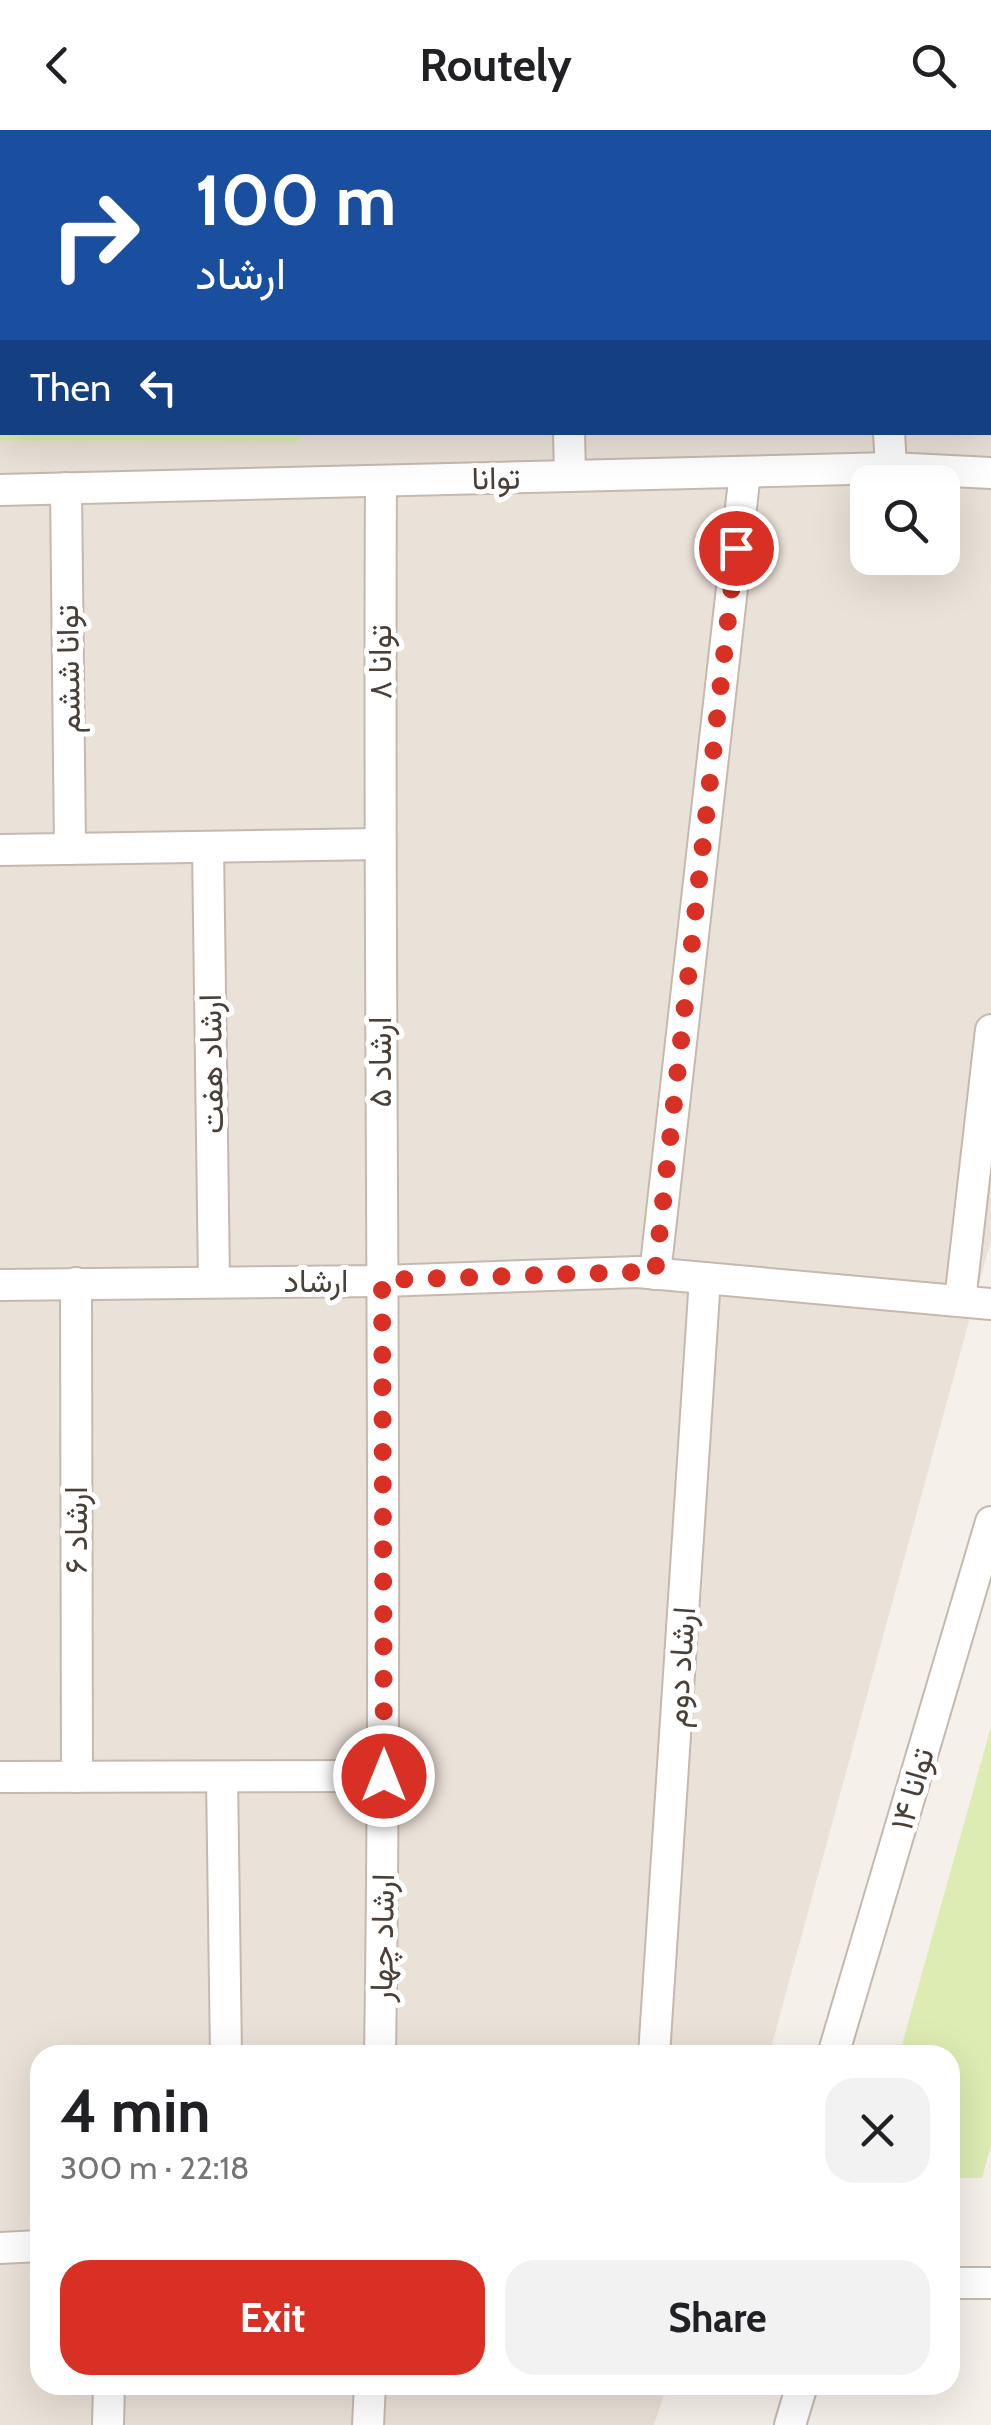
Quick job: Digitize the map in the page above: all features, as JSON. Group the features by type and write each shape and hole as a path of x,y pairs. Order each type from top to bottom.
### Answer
{"street":[{"path":"569,435 570,476"},
{"path":"889,435 890,465"},
{"name":"توانا","path":"0,490 850,469"},
{"name":"توانا","path":"960,471 991,473"},
{"path":"655,1274 745,472"},
{"name":"توانا ۸","path":"379,844 381,480"},
{"name":"توانا ششم","path":"66,488 70,849"},
{"path":"0,850 379,844"},
{"name":"ارشاد ۵","path":"379,844 382,1280"},
{"name":"ارشاد هفت","path":"208,846 214,1281"},
{"path":"960,1301 991,1030"},
{"name":"ارشاد","path":"0,1285 638,1272 991,1304"},
{"name":"ارشاد دوم","path":"655,2045 705,1278"},
{"name":"ارشاد چهار","path":"380,2045 384,1776 382,1280"},
{"name":"ارشاد ۶","path":"76,1283 76,1777"},
{"name":"توانا ۱۴","path":"836,2045 991,1522"},
{"path":"0,1778 384,1776"},
{"path":"222,1777 226,2045"},
{"path":"0,2248 30,2246"},
{"path":"960,2283 991,2283"},
{"path":"108,2425 109,2395"},
{"path":"368,2425 370,2395"},
{"path":"790,2425 799,2395"}],"shaded area":[{"path":"0,435 991,435 991,1240 772,2045 30,2045 30,2395 664,2395 654,2425 0,2425"}],"green space":[{"path":"0,435 300,435 300,442 0,441"},
{"path":"991,1727 991,2144 982,2178 960,2178 960,2045 902,2045"}],"route":[{"path":"384,1776 382,1280 655,1274 736,548"}]}
